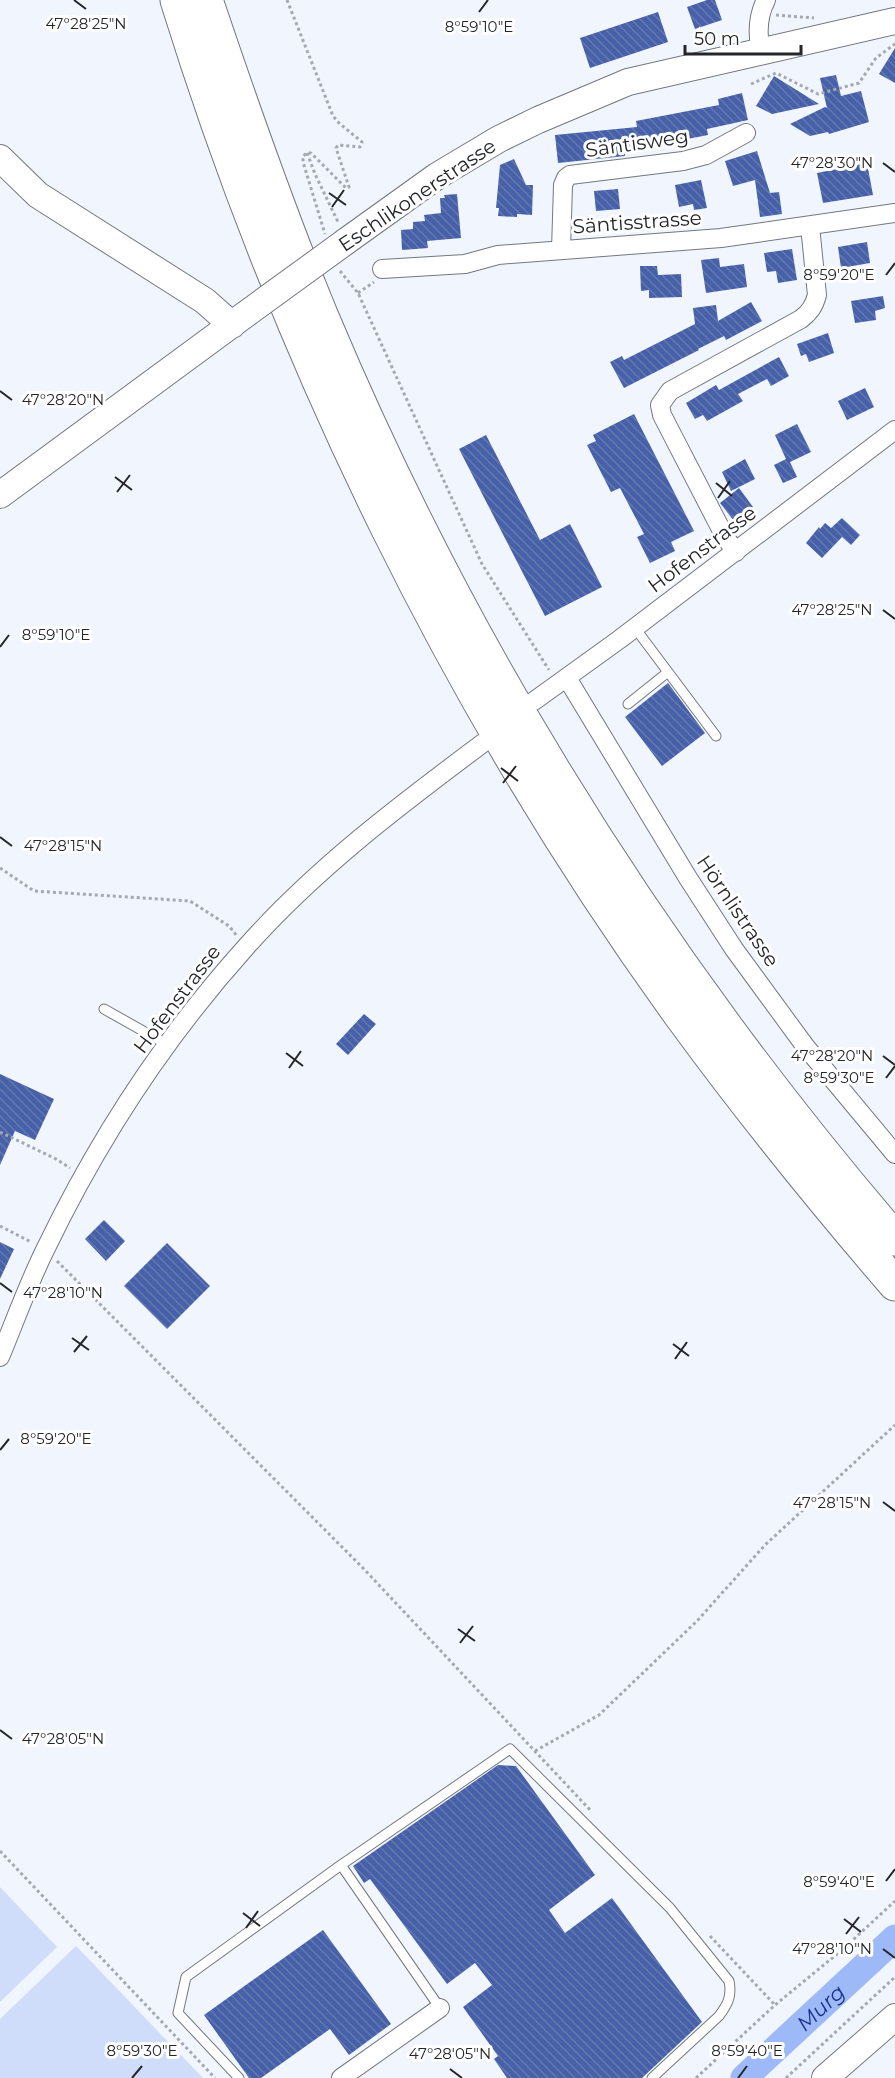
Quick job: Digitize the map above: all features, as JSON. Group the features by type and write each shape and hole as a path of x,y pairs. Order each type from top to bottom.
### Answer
{"highway":[{"path":"177,0 237,176 324,392 397,546 478,699 561,837 679,1013 797,1168 895,1284"},
{"path":"206,0 260,155 322,317 397,481 503,685 585,822 702,995 807,1133 895,1239"}],"main road":[{"name":"Eschlikonerstrasse","path":"0,495 239,320 341,241 437,176 499,139 628,82 895,21"},
{"path":"0,158 38,195 205,301 239,320"},
{"path":"825,2078 895,2017"}],"street":[{"path":"760,53 758,40 763,5"},
{"name":"Säntisweg","path":"561,250 562,185 570,175 683,161 705,155 746,133"},
{"name":"Säntisstrasse","path":"382,269 465,264 498,255 721,238 895,213"},
{"path":"736,552 709,507 662,415 660,405 670,391 808,313 817,295 810,226"},
{"name":"Hofenstrasse","path":"534,701 635,628 895,430"},
{"name":"Hörnlistrasse","path":"563,681 734,949 805,1046 895,1154"},
{"name":"Hofenstrasse","path":"0,1357 45,1249 101,1145 192,1011 246,946 308,885 368,831 483,743"},
{"path":"347,2076 440,2007"}],"lane":[{"path":"635,628 716,736"},
{"path":"628,704 668,672"},
{"path":"105,1009 168,1045"},
{"path":"239,2078 178,2013 186,1977 341,1865 510,1749 670,1908 729,1981 731,1993 727,2006 652,2078"},
{"path":"341,1865 440,2007"}],"path":[{"path":"287,0 333,116 362,142 360,147 338,145 336,148 349,187 346,188 311,153 307,153"},
{"path":"763,5 769,14 816,18"},
{"path":"751,84 776,73 818,94 859,83 876,58 895,44"},
{"path":"307,153 334,215 341,241"},
{"path":"307,153 303,156 303,162 341,241"},
{"path":"339,269 358,292 482,564 528,639 563,681"},
{"path":"0,868 34,891 190,901 228,926 246,946"},
{"path":"0,1132 85,1174"},
{"path":"0,1226 45,1249 362,1567 599,1819"},
{"path":"535,1751 599,1715 697,1621 765,1545 895,1425"},
{"path":"0,1851 216,2078"},
{"path":"696,2078 775,2005 842,1950 895,1901"},
{"path":"703,1929 775,2005"},
{"path":"786,2078 895,1977"}],"shaded area":[{"path":"0,1887 57,1947 0,2002"},
{"path":"76,1946 203,2078 0,2078 0,2019"}],"building":[{"path":"707,0 715,0 722,20 695,29 687,7"},
{"path":"658,12 668,42 590,68 580,38"},
{"path":"895,48 895,83 879,74"},
{"path":"836,75 841,96 861,91 869,122 829,134 828,132 810,136 790,124 827,108 820,78"},
{"path":"774,76 819,104 772,114 756,106"},
{"path":"742,93 748,120 707,129 708,135 625,151 625,156 558,163 555,135 637,127 636,121 719,105 718,99"},
{"path":"757,151 770,193 779,192 782,214 760,217 755,180 733,186 725,161"},
{"path":"514,159 526,185 533,185 532,215 498,216 499,208 496,208 500,165"},
{"path":"867,163 873,195 823,203 817,173"},
{"path":"701,180 707,208 694,210 693,204 679,207 675,185"},
{"path":"618,189 620,209 596,211 594,191"},
{"path":"457,194 461,238 427,241 428,248 402,250 401,230 413,229 413,222 425,221 424,215 441,213 440,198 445,198 444,195"},
{"path":"867,242 870,263 841,268 838,247"},
{"path":"792,249 797,280 778,283 776,271 767,272 764,253"},
{"path":"719,258 720,267 744,264 747,287 706,293 701,260"},
{"path":"640,266 657,266 658,275 681,274 682,297 649,298 649,290 641,291"},
{"path":"883,296 885,308 875,311 876,320 855,323 851,301"},
{"path":"751,302 762,321 726,340 724,336 624,388 610,362 622,356 624,360 695,324 693,308 716,305 718,321"},
{"path":"828,333 834,353 809,362 806,354 801,356 797,344"},
{"path":"779,357 789,376 771,386 767,379 738,394 743,401 707,421 703,415 695,419 686,403 716,385 719,390"},
{"path":"865,388 874,407 847,420 838,401"},
{"path":"634,414 694,531 671,542 675,551 650,563 637,537 644,534 620,488 611,492 587,445 596,441 593,435"},
{"path":"797,424 811,452 790,462 797,477 783,483 774,465 786,459 775,435"},
{"path":"486,435 540,540 570,524 602,587 545,616 459,449"},
{"path":"745,459 755,479 731,491 722,472"},
{"path":"739,488 753,507 734,521 720,503"},
{"path":"842,518 860,535 851,545 842,537 822,558 806,543 819,527 820,529 825,523 831,528"},
{"path":"668,683 705,733 662,766 625,717"},
{"path":"364,1014 376,1024 348,1055 336,1044"},
{"path":"0,1074 54,1099 35,1140 15,1131 0,1165"},
{"path":"104,1220 125,1241 106,1261 85,1239"},
{"path":"0,1242 14,1249 0,1279"},
{"path":"167,1243 210,1286 167,1329 124,1286"},
{"path":"498,1765 516,1766 595,1875 549,1910 565,1933 612,1898 702,2022 642,2078 507,2078 494,2059 498,2056 463,2007 492,1985 475,1963 447,1984 370,1879 364,1883 353,1866"},
{"path":"323,1930 391,2024 349,2055 330,2029 261,2078 249,2078 204,2015"}],"waterway":[{"name":"Murg","path":"744,2078 895,1938"}]}
